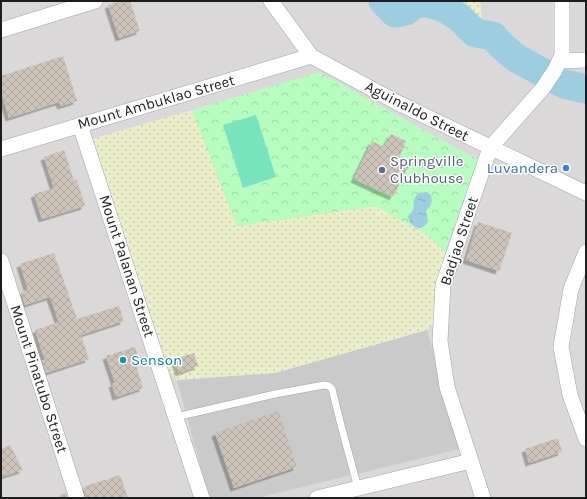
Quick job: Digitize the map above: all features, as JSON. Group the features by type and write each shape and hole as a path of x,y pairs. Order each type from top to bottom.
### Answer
{"street":[{"path":"1,30 95,1"},
{"name":"Aguinaldo Street","path":"271,1 311,56 396,102 586,193"},
{"path":"490,148 543,88 558,65 562,55 562,1"},
{"name":"Mount Ambuklao Street","path":"1,149 311,56"},
{"path":"558,65 586,60"},
{"name":"Mount Palanan Street","path":"80,125 202,498"},
{"name":"Badjao Street","path":"483,498 447,387 440,341 443,285 490,148"},
{"path":"586,252 571,289 560,347 570,395 586,439"},
{"name":"Mount Pinatubo Street","path":"1,261 77,498"},
{"path":"317,498 471,461"}],"lane":[{"path":"176,417 275,394 324,385 329,386 332,389 358,488"}],"shaded area":[{"path":"1,1 383,1 396,13 406,11 412,5 425,2 444,8 459,17 475,33 493,36 516,58 564,84 586,89 586,498 1,498"},
{"path":"480,1 586,1 586,84 514,54 482,20"},
{"path":"427,330 460,449 256,498 209,498 177,380 275,373"}],"green space":[{"path":"432,1 480,1 482,20"},
{"path":"319,72 480,161 447,254 429,236 376,206 237,226 192,110"},
{"path":"192,110 237,226 376,206 429,236 447,254 433,324 427,330 275,373 177,380 166,368 92,139"},
{"path":"256,115 276,177 243,188 223,125"}],"water":[{"path":"427,192 431,195 432,202 426,211 428,218 427,223 421,228 413,225 408,216 413,211 414,200 418,193"}],"building":[{"path":"121,1 130,1 140,31 119,38 108,5"},
{"path":"63,56 77,101 61,106 59,102 9,118 1,91 1,76"},
{"name":"Springville Clubhouse","path":"391,134 406,141 400,156 411,161 393,197 354,179 372,141 384,147"},
{"path":"64,150 74,181 77,180 85,206 42,219 34,194 54,188 44,157"},
{"path":"478,222 512,233 499,271 466,260"},
{"path":"54,253 77,319 119,306 124,321 81,335 89,359 46,373 42,360 45,360 35,330 59,322 50,297 25,305 21,292 28,290 20,264"},
{"path":"135,347 140,364 136,365 143,388 116,397 112,384 115,383 106,356"},
{"path":"194,353 198,366 179,373 174,359"},
{"path":"278,411 297,467 234,488 215,433"},
{"path":"558,438 562,452 529,463 525,449"},
{"path":"10,445 23,470 1,477 1,449"},
{"path":"120,475 128,498 86,498 83,487"},
{"path":"66,493 68,498 59,498 59,495"}],"waterway":[{"path":"383,1 395,13 406,11 412,5 425,2 444,8 459,17 475,33 493,36 516,58 564,84 586,89"}],"place":[{"name":"Luvandera","path":"566,168"},
{"name":"Springville Clubhouse","path":"382,170"},
{"name":"Senson","path":"123,360"}]}
